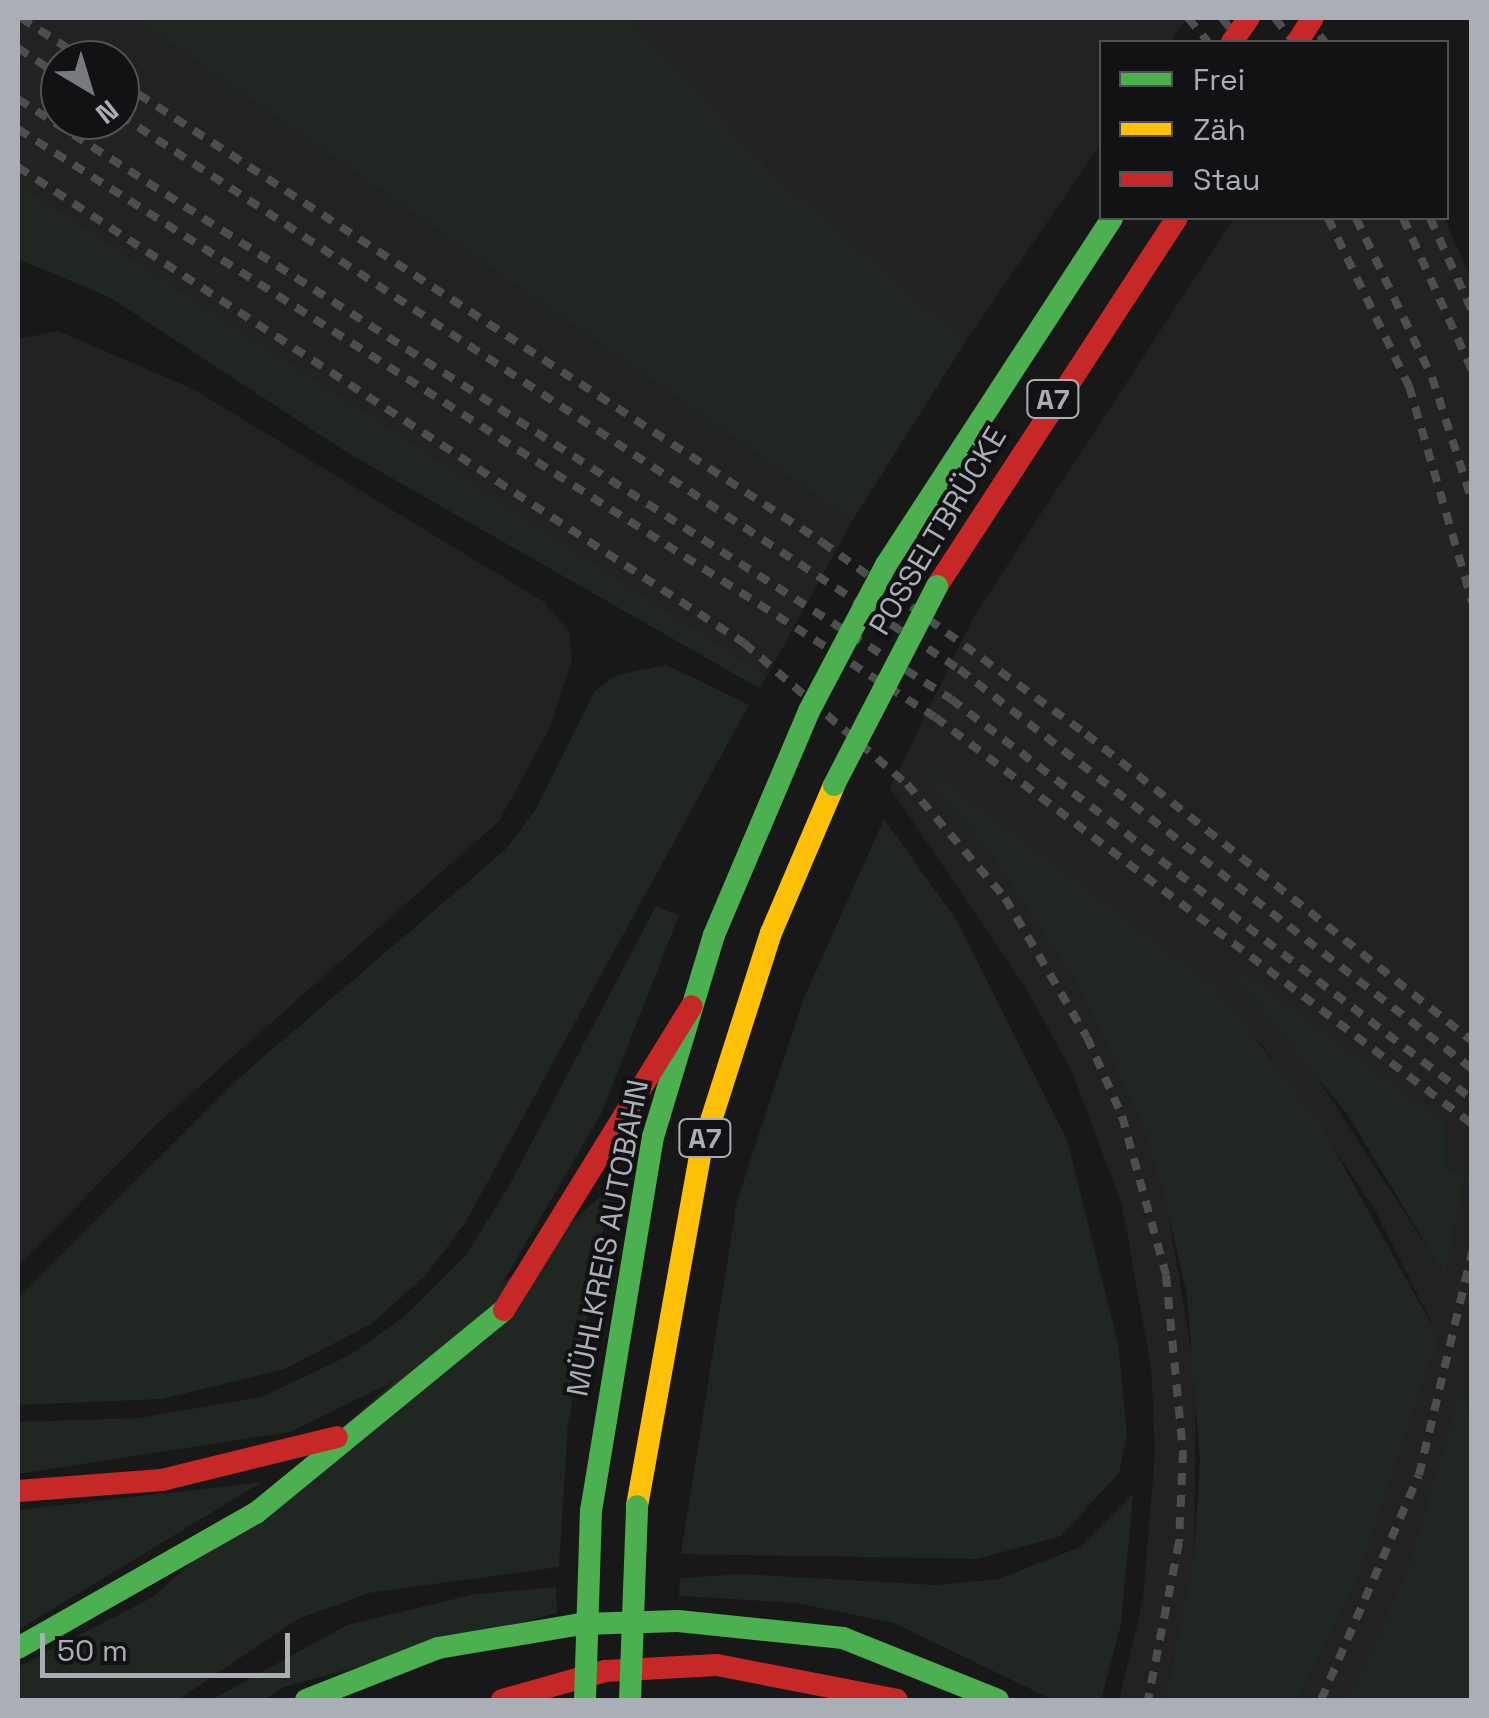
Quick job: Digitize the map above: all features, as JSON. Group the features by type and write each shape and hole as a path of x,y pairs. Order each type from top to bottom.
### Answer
{"highway":[{"path":"1233,40 1249,18"},
{"path":"1298,40 1314,18"},
{"name":"POSSELTBRÜCKE","path":"790,748 886,564 1111,220"},
{"name":"POSSELTBRÜCKE","path":"630,1665 637,1506 701,1152 771,933 834,785 976,520 1176,220"},
{"name":"MÜHLKREIS AUTOBAHN","path":"585,1700 591,1511 642,1193 692,1006 790,748"},
{"path":"18,1648 207,1544 368,1427 490,1328 544,1260 692,1006"},
{"path":"18,1491 162,1480 368,1427"},
{"path":"306,1700 438,1648 582,1624 678,1622 843,1638 998,1700"},
{"path":"630,1665 638,1700"},
{"name":"A7","path":"630,1665 630,1700"},
{"path":"502,1700 604,1671 716,1665 897,1700"}],"shaded area":[{"path":"18,18 134,18 852,521 767,676 18,183"},
{"path":"134,18 630,18 773,172 966,341 852,521"},
{"path":"630,18 1187,18 1171,40 1099,40 1099,146 966,341 773,172"},
{"path":"18,183 767,676 759,688 348,453 109,297 18,259"},
{"path":"1233,220 1445,220 1472,280 1471,1424 1461,1393 1403,1582 1345,1700 1297,1700 1358,1576 1439,1338 1374,1208 1263,1046 911,757 992,857 1081,990 1144,1129 1168,1212 1196,1380 1194,1554 1165,1700 1119,1700 1143,1600 1155,1453 1151,1367 1122,1205 1072,1072 1026,988 890,788 973,618","holes":["1307,1062 1446,1171 1466,1174 1445,1275"]},
{"path":"58,331 193,389 544,602 569,631 572,660 550,727 499,821 157,1124 18,1266 18,339"},
{"path":"667,665 749,705 465,1223 425,1276 371,1324 285,1369 162,1399 18,1405 18,1298 241,1076 505,850 536,809 595,691 617,675"},
{"path":"907,753 1214,985 1316,1117 1439,1338 1358,1577 1297,1700 1165,1700 1194,1554 1200,1462 1187,1296 1168,1212 1144,1129 1081,990 992,857"},
{"path":"884,819 957,921 1067,1140 1118,1343 1127,1435 1119,1473 1061,1536 978,1559 681,1554 737,1201 804,998"},
{"path":"656,906 679,915 602,1112 496,1294 398,1379 290,1432 18,1474 18,1422 139,1418 261,1397 350,1355 405,1316 466,1255 509,1186"},
{"path":"1239,969 1445,1122 1446,1171 1466,1174 1445,1276 1348,1115 1232,974"},
{"path":"611,1187 568,1424 559,1567 369,1593 298,1619 178,1700 18,1700 18,1667 153,1597"},
{"path":"1461,1391 1472,1424 1471,1700 1345,1700 1403,1582"},
{"path":"262,1482 18,1630 18,1510"},
{"path":"1133,1494 1121,1624 1101,1700 1053,1700 894,1623 796,1603 679,1596 680,1578 742,1574 936,1585 999,1579 1080,1547"},
{"path":"556,1587 557,1613 284,1687 264,1700 211,1700 347,1625 475,1594"}],"railway":[{"path":"21,18 55,40"},
{"path":"1188,18 1206,40"},
{"path":"1222,18 1239,40"},
{"path":"1275,18 1292,40"},
{"path":"1306,18 1323,40"},
{"path":"18,48 40,63"},
{"path":"140,95 822,542 1086,734 1472,1041"},
{"path":"18,99 951,699 1472,1099"},
{"path":"140,128 959,669 1472,1069"},
{"path":"18,129 935,717 1472,1124"},
{"path":"18,167 744,643 907,784 1005,898 1087,1037 1122,1116 1166,1275 1183,1451 1179,1542 1148,1700"},
{"path":"1329,220 1409,386 1472,602"},
{"path":"1357,220 1432,377 1472,501"},
{"path":"1404,220 1472,370"},
{"path":"1431,220 1472,311"},
{"path":"1321,1700 1419,1475 1472,1252"}],"traffic: fast":[{"path":"809,711 886,565 1111,220"},
{"path":"834,785 937,586"},
{"path":"591,1511 653,1137 714,935 809,711"},
{"path":"18,1648 256,1513 504,1310"},
{"path":"630,1700 637,1506"},
{"path":"585,1700 591,1511"},
{"path":"306,1700 438,1648 582,1624 678,1621 843,1638 998,1700"}],"traffic: slow":[{"path":"637,1506 701,1152 771,933 834,785"}],"traffic: jam":[{"path":"1233,40 1249,18"},
{"path":"1299,40 1313,18"},
{"path":"937,586 1176,220"},
{"path":"504,1310 692,1006"},
{"path":"18,1491 162,1480 337,1437"},
{"path":"502,1700 605,1671 717,1665 897,1700"}]}
